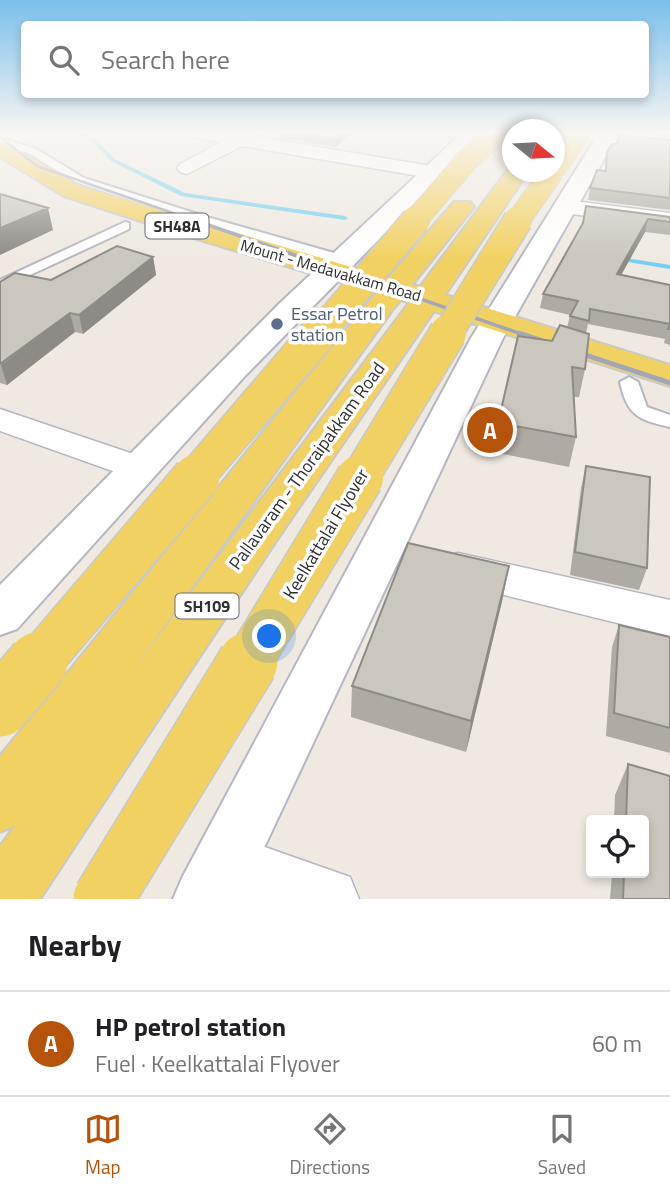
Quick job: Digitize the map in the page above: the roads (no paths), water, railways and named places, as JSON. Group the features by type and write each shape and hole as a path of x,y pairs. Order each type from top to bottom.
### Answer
{"main road":[{"name":"SH48A","path":"6,175 51,199 125,226 330,271"},
{"name":"Mount - Medavakkam Road","path":"44,175 72,191 183,228 330,271 405,302 493,330 670,376"},
{"path":"0,707 454,175"},
{"name":"Pallavaram - Thoraipakkam Road","path":"1,899 261,530 405,302 493,175"},
{"name":"Pallavaram - Thoraipakkam Road","path":"0,803 405,302 509,182"},
{"name":"Keelkattalai Flyover","path":"103,899 509,234 557,182"},
{"name":"SH48A","path":"493,330 670,395"}],"street":[{"path":"0,616 135,467 428,175"},
{"path":"328,899 216,881 493,330 557,182 670,220"},
{"path":"0,419 135,467"},
{"path":"383,550 670,618"}],"lane":[{"path":"72,175 203,220 330,271"},
{"path":"0,285 125,226"},
{"path":"629,382 633,404 638,411 670,421"}],"waterway":[{"path":"143,175 183,195 345,218"},
{"path":"616,258 670,267"}],"railway":[{"path":"63,175 199,222"},
{"path":"194,220 524,335"},
{"path":"519,333 670,383"}],"place":[{"name":"Essar Petrol station","path":"277,324"},
{"name":"HP petrol station","path":"490,430"}]}
